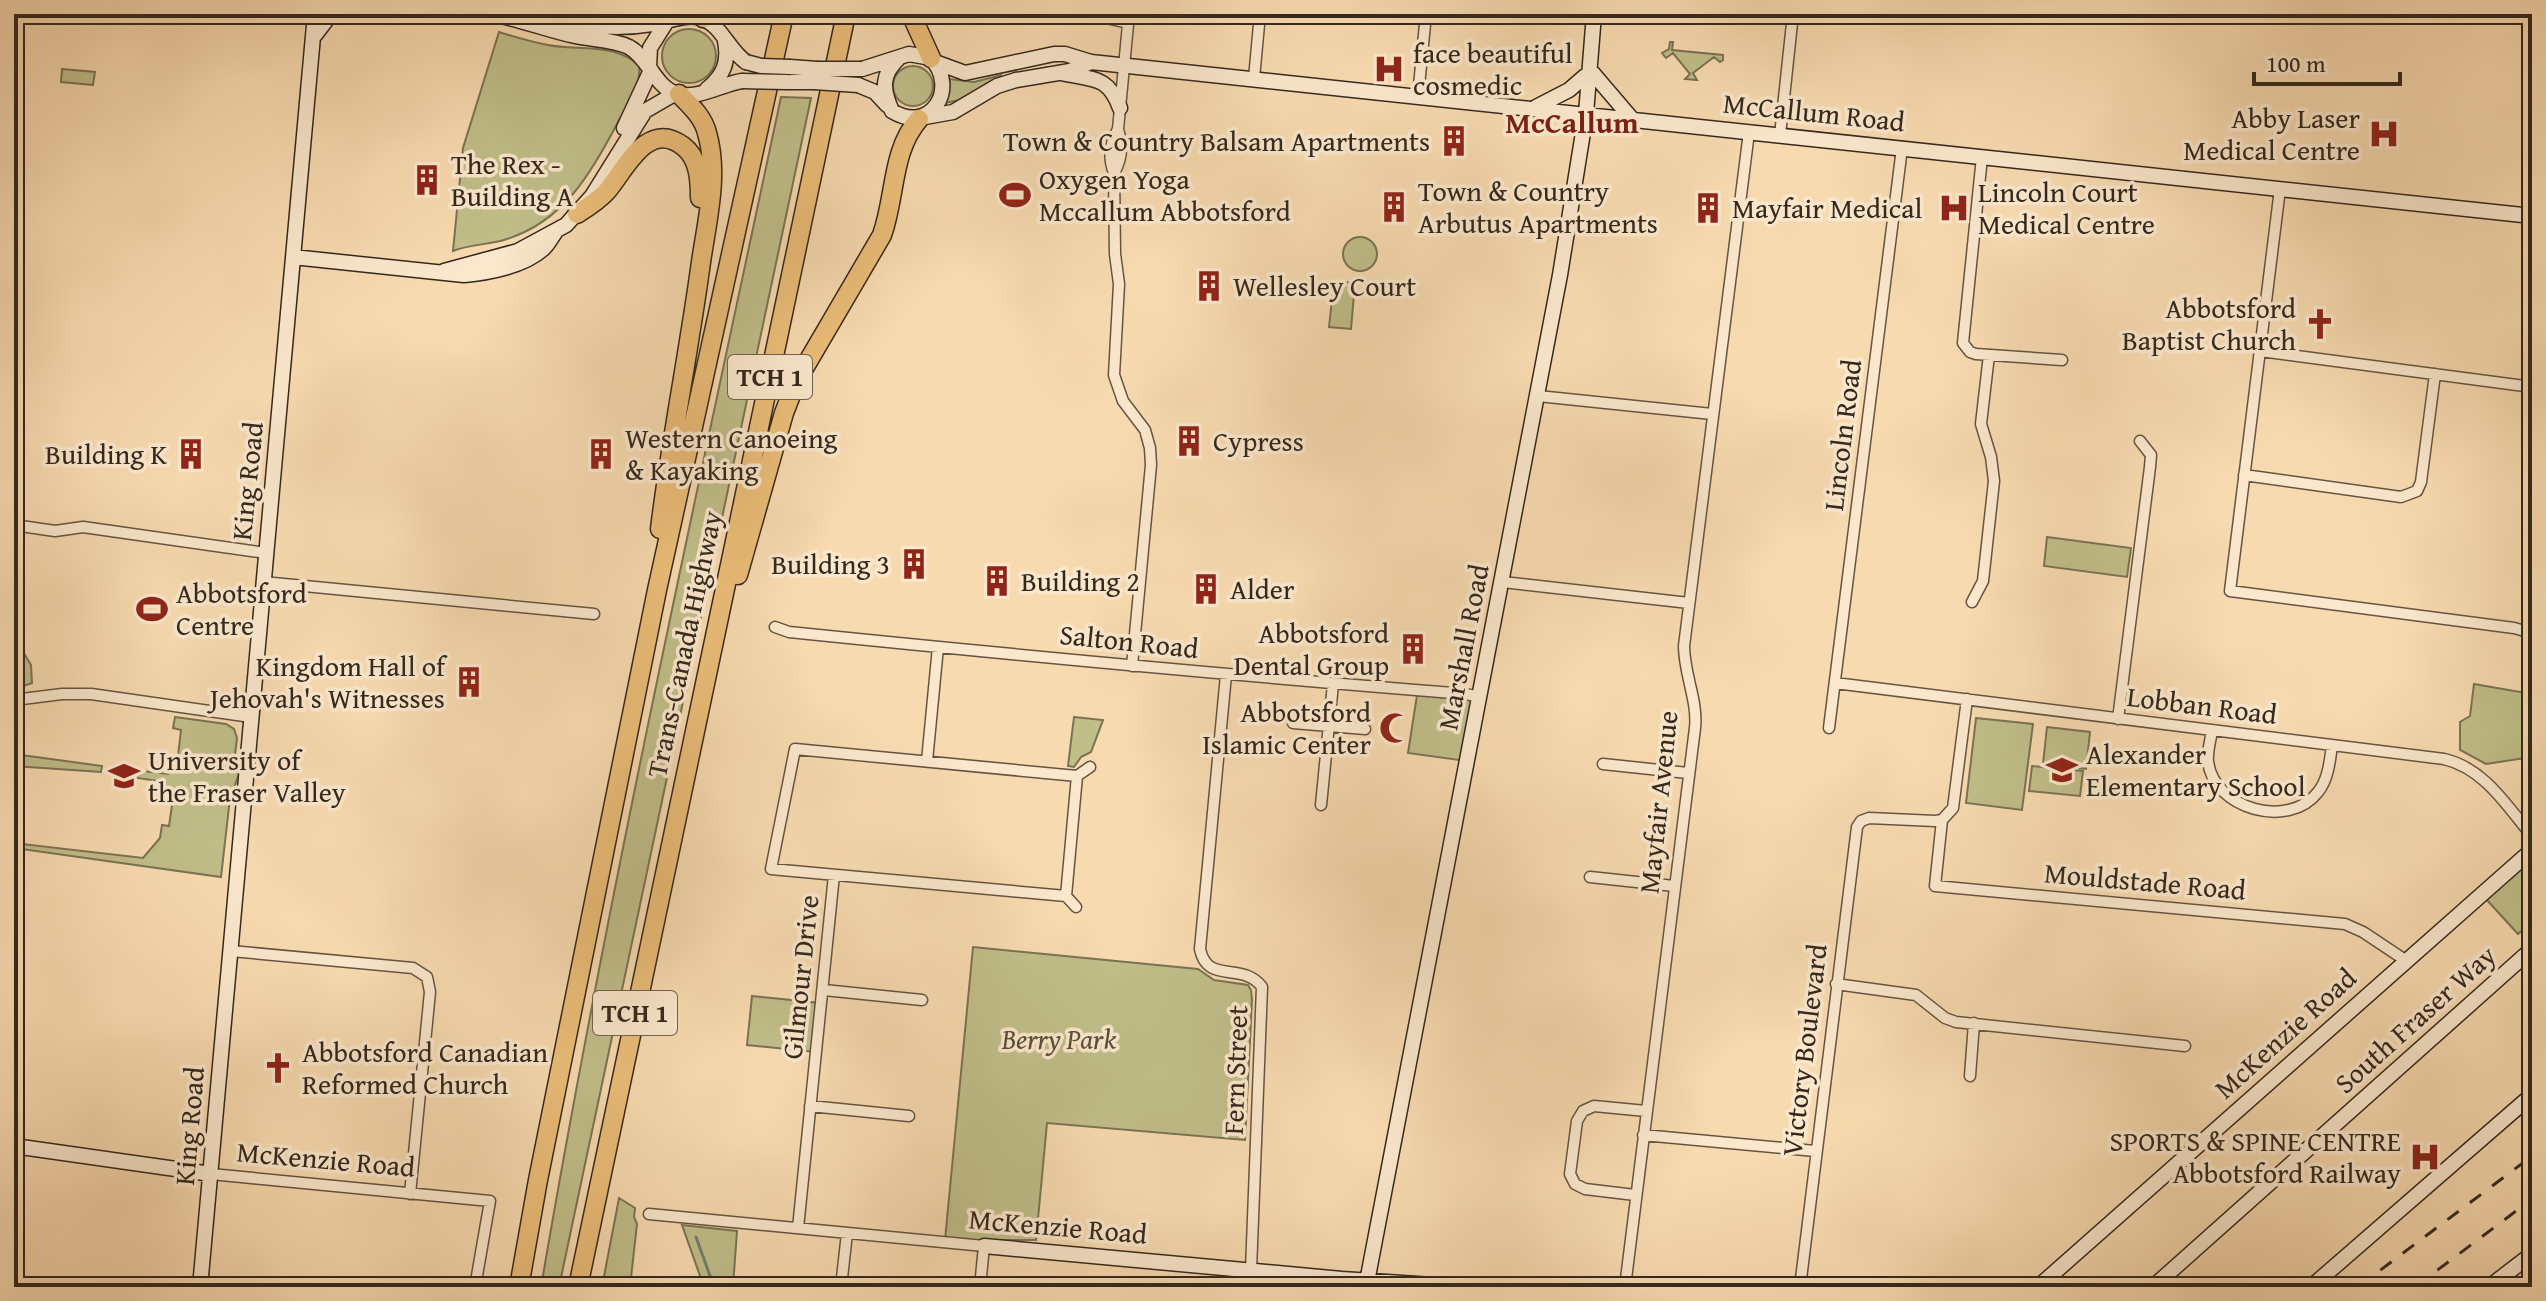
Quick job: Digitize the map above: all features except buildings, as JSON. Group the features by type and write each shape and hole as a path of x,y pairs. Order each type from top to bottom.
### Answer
{"highway":[{"name":"Trans-Canada Highway","path":"519,1287 657,590 784,14"},
{"name":"Trans-Canada Highway","path":"578,1287 846,14"},
{"path":"911,14 933,60"},
{"path":"657,590 656,564 666,478 710,198 711,155 704,124 696,111 677,94"},
{"path":"692,739 787,404 812,351 882,235 890,211 900,150 922,118"},
{"path":"577,214 603,195 642,146 663,138 681,144 692,156 700,185 693,278 695,308"}],"main road":[{"name":"King Road","path":"200,1287 315,14"},
{"path":"313,39 331,14"},
{"path":"491,14 632,49 657,79 677,94"},
{"path":"546,14 606,28 704,16 746,62 788,74 858,85 875,92 892,111 907,119 922,118 936,105 943,87 939,69 933,60 918,54 862,69 815,76"},
{"name":"Marshall Road","path":"1367,1283 1538,396 1586,114 1594,14"},
{"path":"612,161 650,68 650,48 670,19"},
{"path":"704,91 721,76 726,64 725,40"},
{"name":"McCallum Road","path":"933,60 965,73 1065,54 1091,62 1536,107 2532,216"},
{"path":"892,111 884,90 884,80 888,70 900,57"},
{"name":"McCallum Road","path":"922,118 953,112 997,86 1070,71 1091,62"},
{"path":"1536,107 1569,90 1591,71 1632,119"},
{"path":"1057,72 1108,84 1120,108"},
{"path":"293,257 478,274 523,260 544,249 555,233 577,214 592,196 645,111 655,103 677,94 788,74"},
{"name":"McKenzie Road","path":"2038,1287 2532,850"},
{"name":"South Fraser Way","path":"2153,1287 2532,949"},
{"path":"2311,1287 2532,1095"},
{"name":"McKenzie Road","path":"14,1146 211,1174"},
{"name":"McKenzie Road","path":"984,1246 1367,1283 1463,1287"},
{"path":"2489,1287 2532,1254"}],"street":[{"path":"1089,14 1128,18 1118,129 1112,139 1110,162 1114,173 1115,254 1119,284 1114,375 1123,401 1145,430 1150,448 1132,666"},
{"path":"1254,78 1260,14"},
{"path":"1418,96 1426,14"},
{"path":"1780,135 1793,14"},
{"name":"Mayfair Avenue","path":"1625,1287 1696,717 1684,657 1749,132"},
{"name":"Lincoln Road","path":"1829,728 1902,148"},
{"path":"1982,157 1963,338 1965,346 1970,352 1989,355 2062,360"},
{"path":"2280,189 2230,591 2514,628 2532,633"},
{"path":"2260,351 2532,387"},
{"path":"1972,602 1983,581 1994,481 1991,457 1981,424 1989,355"},
{"path":"2244,475 2401,497 2411,495 2421,482 2435,374"},
{"path":"1538,396 1712,414"},
{"path":"2118,719 2150,467 2151,455 2142,444"},
{"path":"14,525 55,531 83,527 266,553"},
{"path":"263,582 594,614"},
{"path":"1503,582 1689,603"},
{"name":"Salton Road","path":"775,627 789,632 938,647 1480,697"},
{"path":"938,647 927,761 1077,776 1090,767"},
{"name":"Fern Street","path":"1226,675 1200,949 1202,960 1209,967 1245,973 1262,987 1251,1270"},
{"name":"Lobban Road","path":"1835,683 2459,763 2489,785 2532,836"},
{"path":"1321,805 1333,684"},
{"path":"14,700 91,694 251,717"},
{"path":"1942,820 1953,808 1967,699"},
{"path":"1293,723 1365,729"},
{"path":"2212,730 2208,760 2216,786 2232,801 2250,808 2278,811 2302,807 2317,794 2325,781 2332,745"},
{"name":"Gilmour Drive","path":"798,1228 834,875 771,869 795,749 927,761"},
{"path":"1603,764 1688,773"},
{"path":"1066,896 1077,776"},
{"name":"Victory Boulevard","path":"1800,1287 1859,818 1942,820"},
{"name":"Mouldstade Road","path":"1942,820 1935,886 2345,924 2363,932 2405,960"},
{"path":"834,875 1066,896 1076,907"},
{"path":"1590,877 1674,886"},
{"path":"231,951 413,968 427,977 430,992 410,1194"},
{"path":"1836,984 1916,995 1945,1018 2185,1046"},
{"path":"824,990 922,1000"},
{"path":"1970,1076 1974,1023"},
{"path":"810,1106 909,1116"},
{"path":"1635,1195 1585,1189 1575,1184 1570,1174 1577,1121 1583,1111 1594,1106 1646,1111"},
{"path":"1643,1135 1815,1151"},
{"name":"McKenzie Road","path":"211,1174 490,1201 475,1287"},
{"name":"McKenzie Road","path":"649,1214 984,1246"},
{"path":"841,1287 847,1233"},
{"path":"980,1287 984,1246"}],"green space":[{"path":"689,29 708,37 716,56 708,75 689,83 670,75 662,56 670,37"},
{"path":"499,32 559,47 619,53 639,66 638,81 598,159 560,207 527,231 500,241 453,251 463,148"},
{"path":"1670,42 1673,42 1672,50 1723,55 1723,60 1720,62 1714,57 1693,73 1697,80 1685,79 1690,74 1673,53 1666,58 1662,53 1669,49"},
{"path":"913,66 927,72 933,86 927,100 913,106 899,100 893,86 899,72"},
{"path":"62,69 95,72 93,85 61,82"},
{"path":"1002,75 959,100 945,103 949,79 974,82"},
{"path":"781,97 811,98 559,1287 541,1287 595,988"},
{"path":"1360,237 1372,242 1377,254 1372,266 1360,271 1348,266 1343,254 1348,242"},
{"path":"1334,281 1355,283 1351,329 1329,327"},
{"path":"2047,537 2131,548 2127,577 2044,566"},
{"path":"14,644 19,645 31,665 32,683 14,689"},
{"path":"2474,684 2532,694 2532,757 2486,764 2460,750 2460,722 2470,716"},
{"path":"1417,695 1477,699 1466,761 1408,753"},
{"path":"175,717 226,724 234,729 237,738 234,763 239,774 230,798 221,877 14,848 14,843 143,858 160,838 162,825 169,826 174,791 166,789 166,782 116,775 117,768 168,774 169,764 177,765 181,730 173,728"},
{"path":"1074,717 1103,720 1091,752 1081,757 1074,767 1068,766"},
{"path":"1976,718 2033,724 2022,810 1966,803"},
{"path":"2047,727 2090,732 2086,769 2043,764"},
{"path":"14,754 102,766 101,772 14,766"},
{"path":"2032,766 2083,771 2080,796 2029,791"},
{"path":"2532,864 2532,922 2518,934 2486,899 2523,865 2526,869"},
{"name":"Berry Park","path":"973,947 1198,969 1214,980 1248,985 1252,1000 1245,1140 1047,1123 1036,1240 945,1240"},
{"path":"752,996 820,1003 815,1052 747,1045"},
{"path":"619,1198 635,1208 637,1224 630,1287 602,1287"},
{"path":"682,1225 737,1231 733,1287 704,1287"}],"waterway":[{"path":"696,1237 714,1287"}],"railway":[{"path":"2358,1287 2532,1156"},
{"path":"2415,1287 2532,1199"}],"place":[{"name":"face beautiful cosmedic","path":"1389,69"},
{"name":"Abby Laser Medical Centre","path":"2384,134"},
{"name":"Town & Country Balsam Apartments","path":"1454,141"},
{"name":"The Rex - Building A","path":"427,180"},
{"name":"Oxygen Yoga Mccallum Abbotsford","path":"1015,195"},
{"name":"Town & Country Arbutus Apartments","path":"1394,207"},
{"name":"Mayfair Medical","path":"1708,208"},
{"name":"Lincoln Court Medical Centre","path":"1954,208"},
{"name":"Wellesley Court","path":"1209,286"},
{"name":"Abbotsford Baptist Church","path":"2320,324"},
{"name":"Cypress","path":"1189,441"},
{"name":"Building K","path":"191,454"},
{"name":"Western Canoeing & Kayaking","path":"601,454"},
{"name":"Building 3","path":"914,564"},
{"name":"Building 2","path":"997,581"},
{"name":"Alder","path":"1206,589"},
{"name":"Abbotsford Centre","path":"152,609"},
{"name":"Abbotsford Dental Group","path":"1413,649"},
{"name":"Kingdom Hall of Jehovah's Witnesses","path":"469,682"},
{"name":"Abbotsford Islamic Center","path":"1395,728"},
{"name":"Alexander Elementary School","path":"2062,770"},
{"name":"University of the Fraser Valley","path":"124,776"},
{"name":"Abbotsford Canadian Reformed Church","path":"278,1068"},
{"name":"SPORTS & SPINE CENTRE Abbotsford Railway","path":"2425,1157"}],"district":[{"name":"McCallum","path":"1572,123"}]}
